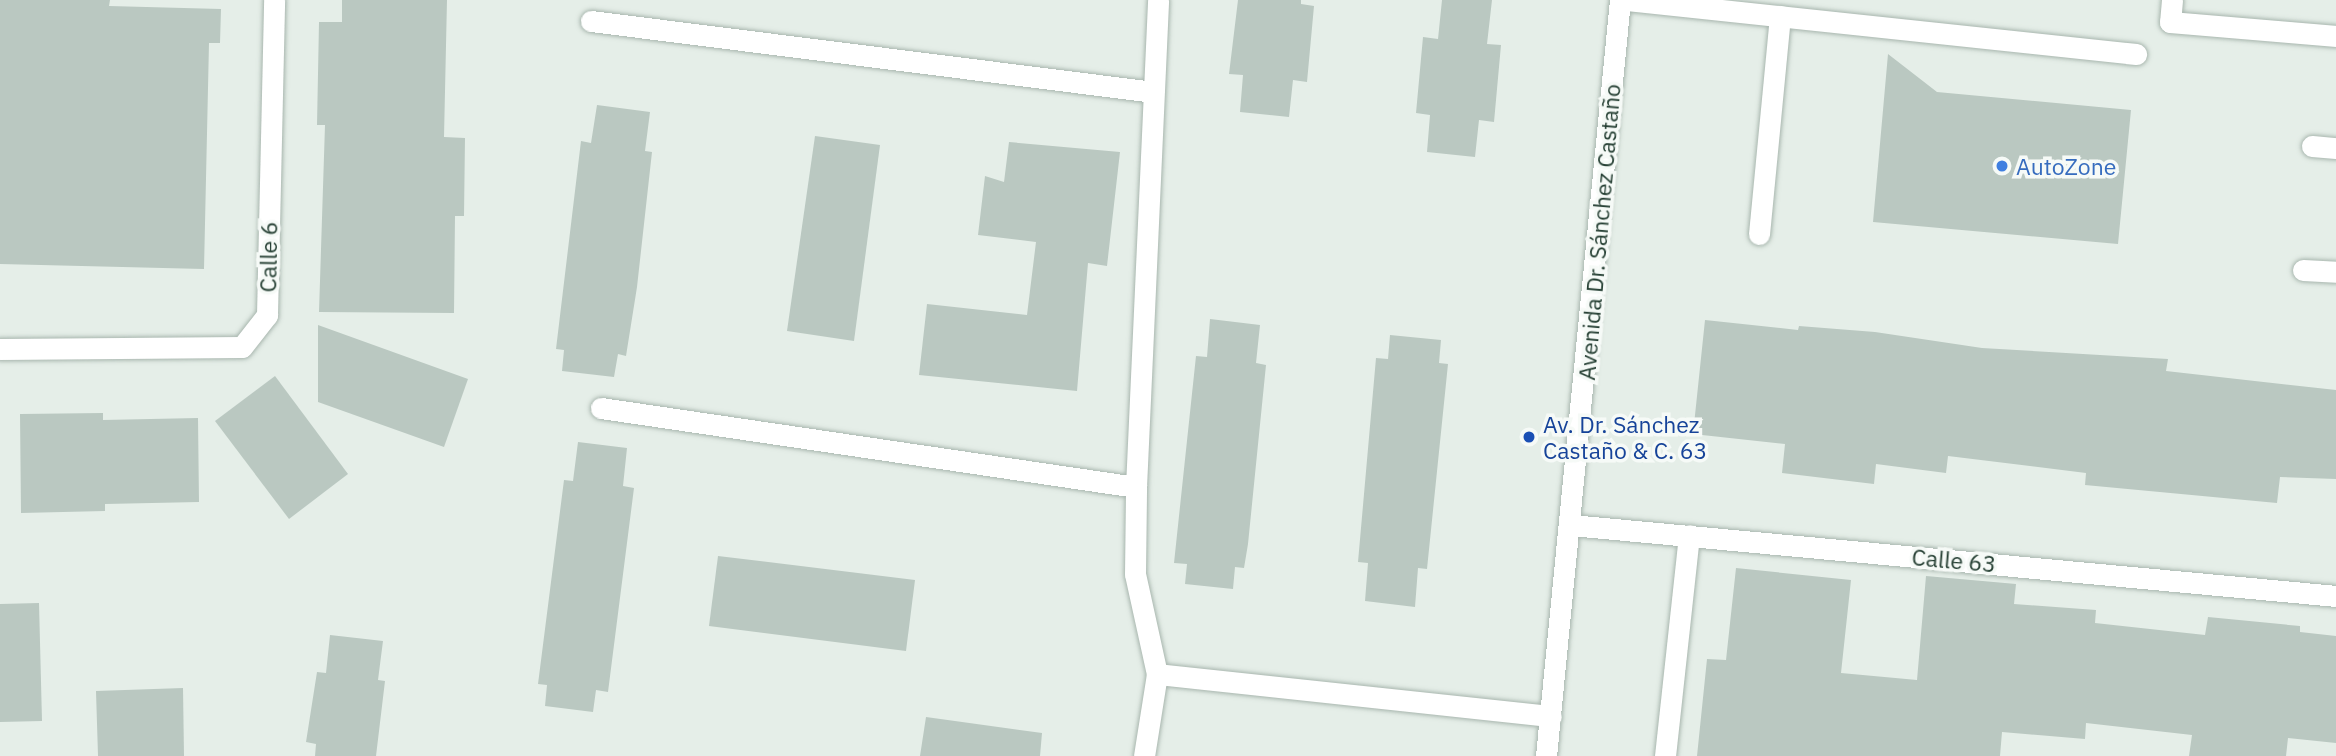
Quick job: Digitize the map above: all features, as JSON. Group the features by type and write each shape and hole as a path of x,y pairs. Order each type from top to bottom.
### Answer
{"street":[{"name":"Calle 6","path":"0,349 242,347 267,315 274,0"},
{"path":"1144,756 1157,674 1135,574 1136,487 1158,0"},
{"name":"Avenida Dr. Sánchez Castaño","path":"1546,756 1571,525 1620,0"},
{"path":"1627,0 2136,54"},
{"path":"2172,0 2170,22 2336,36"},
{"path":"1759,234 1780,16"},
{"path":"591,21 1154,93"},
{"path":"2312,146 2336,148"},
{"path":"2303,270 2336,272"},
{"path":"601,408 1136,487"},
{"name":"Calle 63","path":"1571,525 2336,596"},
{"path":"1665,756 1689,535"},
{"path":"1157,674 1551,716"}],"building":[{"path":"0,0 110,0 109,6 221,9 220,43 209,43 204,269 0,264"},
{"path":"342,0 447,0 444,137 465,138 464,216 455,216 454,313 319,312 325,125 317,125 319,22 342,22"},
{"path":"1238,0 1301,0 1301,4 1314,6 1307,82 1293,80 1289,117 1240,112 1243,75 1229,74"},
{"path":"1442,0 1492,0 1487,44 1501,45 1494,122 1479,120 1475,157 1427,152 1430,115 1416,113 1423,37 1438,39"},
{"name":"AutoZone","path":"1888,54 1937,92 2131,110 2118,244 1873,222"},
{"path":"597,105 650,112 645,151 652,152 637,287 626,356 618,354 614,377 562,371 564,350 556,349 581,141 591,143"},
{"path":"815,136 880,145 854,341 787,331"},
{"path":"1009,142 1120,152 1107,266 1088,263 1077,391 919,375 927,304 1027,315 1036,242 978,235 985,176 1004,182"},
{"path":"1210,319 1260,325 1256,363 1266,365 1248,544 1244,568 1235,567 1233,589 1185,584 1187,564 1174,563 1196,356 1207,357"},
{"path":"1705,320 1798,330 1799,326 1875,332 1982,348 2168,359 2166,371 2336,390 2336,479 2280,477 2277,503 2085,485 2086,473 1948,456 1946,473 1876,464 1874,484 1782,473 1785,444 1693,434"},
{"path":"318,325 468,379 444,447 318,402"},
{"path":"1390,335 1441,340 1439,363 1448,364 1427,569 1418,568 1415,607 1365,601 1368,563 1358,562 1376,358 1388,359"},
{"path":"275,376 348,474 289,519 215,421"},
{"path":"103,413 103,420 198,418 199,502 105,504 105,511 21,513 20,414"},
{"path":"578,442 627,448 623,486 634,488 608,692 596,690 593,712 545,706 547,685 538,684 564,480 573,481"},
{"path":"718,556 915,580 906,651 709,626"},
{"path":"1736,568 1851,580 1841,673 1917,680 1926,576 2016,584 2014,604 2096,610 2095,623 2205,635 2208,617 2300,626 2300,632 2336,636 2336,743 2288,738 2286,756 2189,756 2192,735 2086,723 2085,739 2002,732 2000,756 1697,756 1707,659 1726,660"},
{"path":"39,603 42,721 0,722 0,604"},
{"path":"330,635 383,641 378,680 385,681 376,756 315,756 316,744 306,742 317,672 326,673"},
{"path":"183,688 184,756 98,756 96,691"},
{"path":"926,717 1042,733 1040,756 920,756"}],"place":[{"name":"AutoZone","path":"2002,166"},
{"name":"Av. Dr. Sánchez Castaño & C. 63","path":"1529,437"}]}
